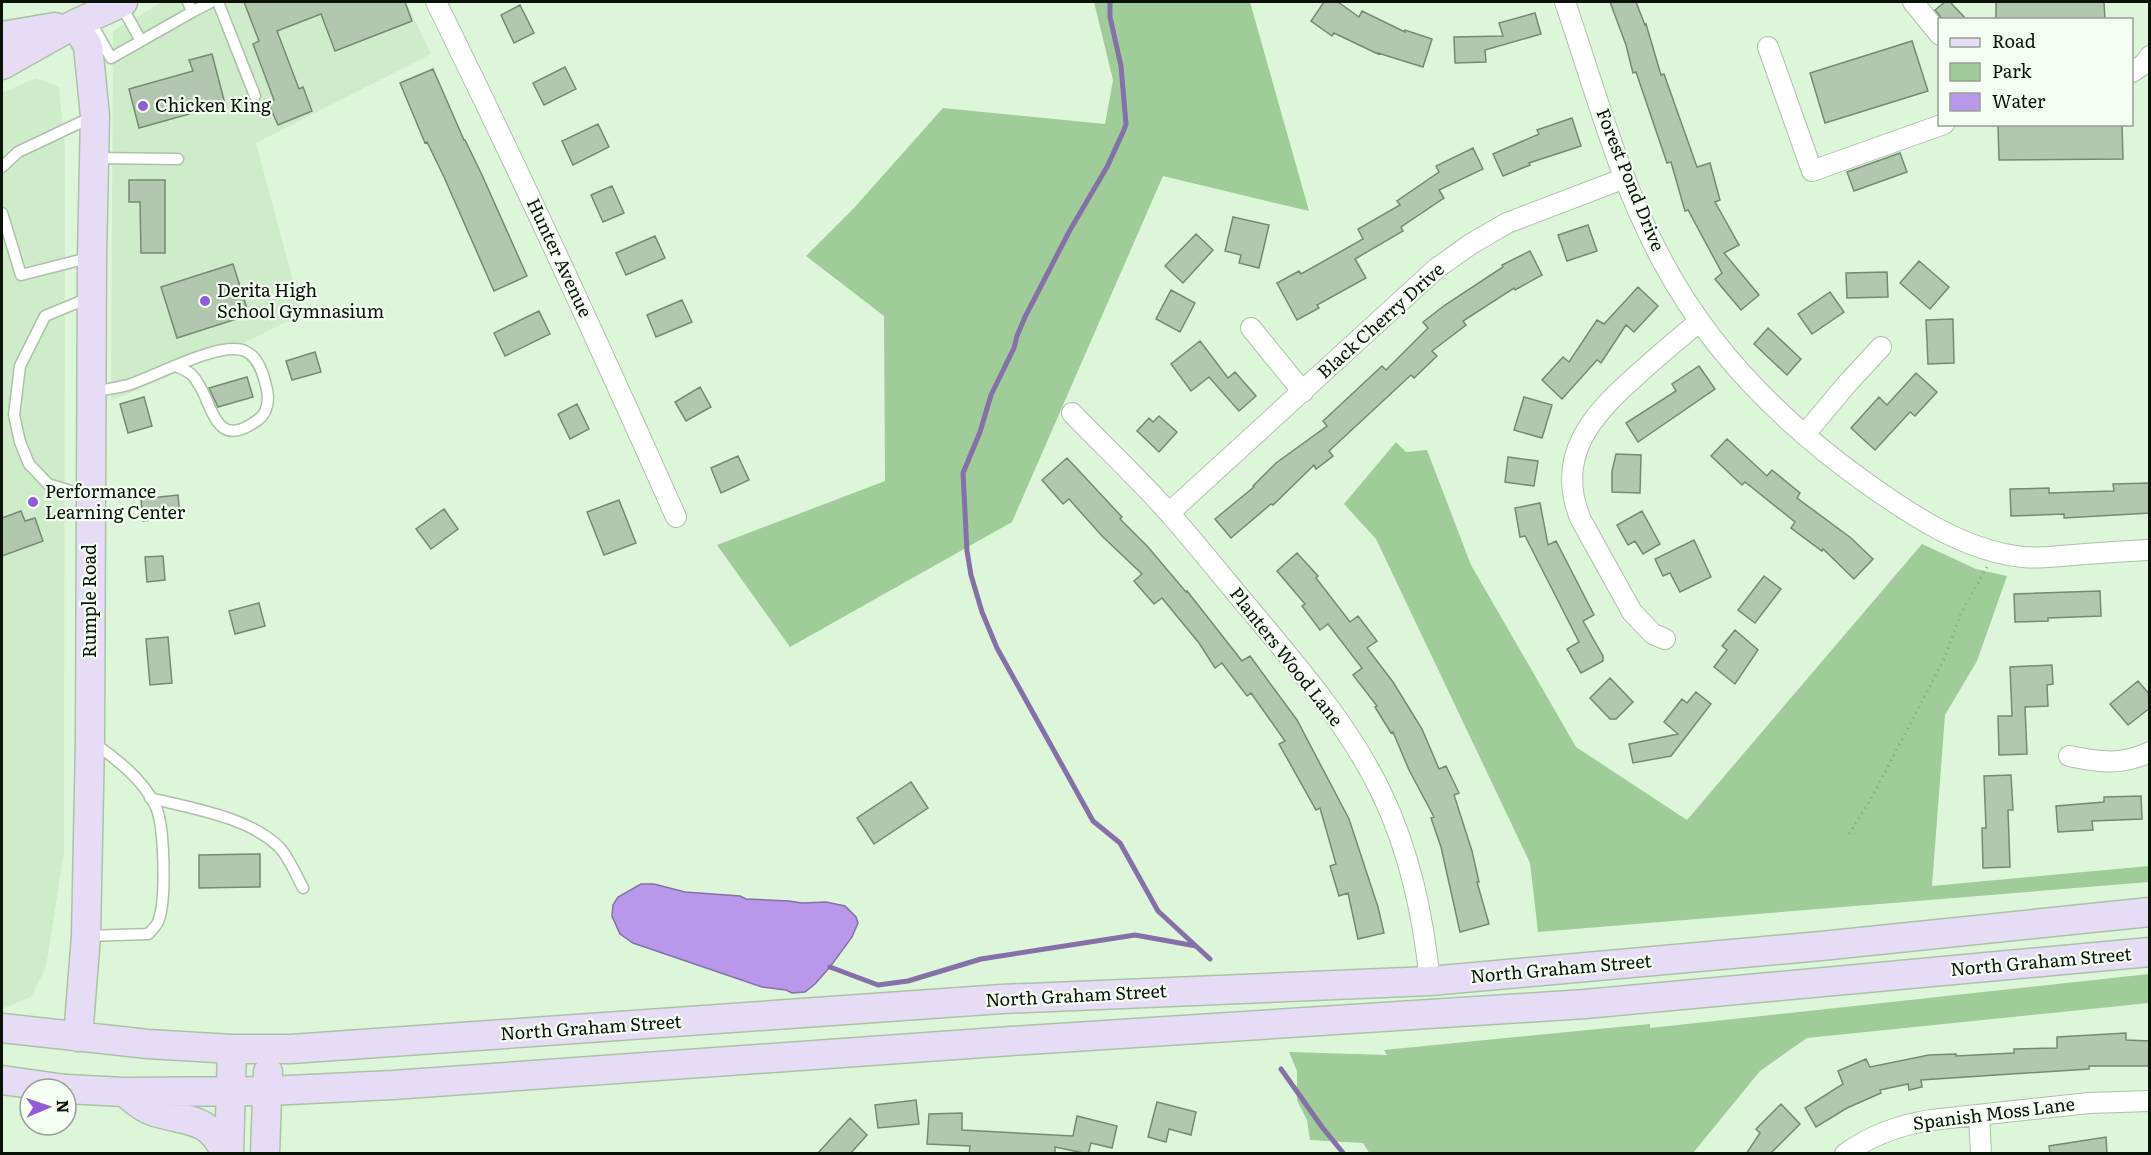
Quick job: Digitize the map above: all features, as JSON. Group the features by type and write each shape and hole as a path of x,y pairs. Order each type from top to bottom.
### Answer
{"main road":[{"path":"2,65 122,2"},
{"path":"2,36 82,22"},
{"name":"Rumple Road","path":"78,1037 86,936 90,740 90,497 95,116 88,46 82,22"},
{"name":"North Graham Street","path":"2,1028 148,1044 269,1050 1002,999 1430,981 1821,946 2150,912"},
{"name":"North Graham Street","path":"78,1090 124,1092 268,1091 405,1084 1584,1004 2150,951"},
{"path":"227,1154 232,1049"},
{"path":"265,1154 269,1050"},
{"name":"North Graham Street","path":"2,1080 18,1082"},
{"path":"124,1092 150,1111 182,1117 206,1126 219,1138 227,1154"}],"street":[{"name":"Hunter Avenue","path":"436,2 510,151 676,517"},
{"name":"Forest Pond Drive","path":"1564,2 1625,178 1664,266 1700,321 1743,375 1805,434 1845,468 1899,506 1950,534 1982,548 2023,557 2150,550"},
{"path":"1913,2 1938,33"},
{"path":"1768,47 1812,171 1938,126"},
{"path":"2133,71 2144,64 2150,56"},
{"name":"Black Cherry Drive","path":"1169,513 1437,268 1471,244 1507,223 1625,178"},
{"path":"1665,639 1653,634 1632,612 1581,520 1573,491 1574,465 1585,432 1605,404 1700,321"},
{"path":"1251,328 1303,392"},
{"path":"1805,434 1881,347"},
{"name":"Planters Wood Lane","path":"1072,413 1169,513 1309,680 1362,756 1382,794 1414,881 1424,929 1430,981"},
{"path":"2069,756 2102,763 2114,763 2150,752"},
{"name":"Spanish Moss Lane","path":"1845,1154 1880,1133 1906,1124 2089,1103 2150,1101"},
{"path":"1979,1116 1981,1154"}],"lane":[{"path":"122,2 141,41"},
{"path":"82,22 111,58 141,41 190,7 211,2"},
{"path":"218,2 255,96"},
{"path":"2,167 18,152 95,116"},
{"path":"94,158 178,159"},
{"path":"2,213 21,275 92,257"},
{"path":"90,497 48,484 29,464 20,442 14,415 20,366 45,316 93,296"},
{"path":"91,392 128,385 205,354 244,350 255,358 264,379 269,400 263,416 250,426 231,430 220,426 192,374 176,366"},
{"path":"86,936 148,934 159,920 163,887 162,836 156,805 129,770 90,740"},
{"path":"150,798 215,814 261,832 281,849 303,888"}],"path":[{"path":"1850,834 1871,799 1944,659 1968,598 1990,563"}],"shaded area":[{"path":"162,2 406,2 431,54 256,143 302,314 242,344 111,401 113,31"},
{"name":"Performance Learning Center","path":"36,78 59,87 65,151 64,852 46,967 31,997 2,1009 2,93"}],"green space":[{"path":"1094,2 1250,2 1309,211 1163,176 1012,522 790,647 717,545 885,481 884,316 806,256 854,208 943,108 1105,124 1113,80"},
{"path":"1396,442 1406,452 1427,450 1471,565 1576,747 1687,820 1922,544 1976,569 2007,576 1977,661 1945,715 1932,886 2149,866 2149,882 1538,932 1530,863 1376,539 1344,504"},
{"path":"2149,974 2149,1003 1807,1038 1760,1071 1693,1153 1370,1154 1363,1143 1310,1140 1307,1120 1297,1100 1297,1071 1289,1052 1387,1055 1384,1050 1650,1024 1650,1028"}],"water":[{"path":"641,884 654,884 685,892 740,896 746,899 802,903 826,902 845,906 856,917 858,923 852,937 815,984 805,992 792,993 762,987 633,943 620,934 612,916 613,905 618,897"}],"building":[{"path":"244,2 405,2 412,21 335,51 321,14 277,31 299,89 303,87 312,111 278,125 268,102 274,100 253,44 259,41"},
{"path":"1324,2 1338,2 1359,17 1362,11 1405,32 1405,30 1432,39 1423,67 1378,54 1334,33 1332,36 1311,21"},
{"path":"1610,2 1636,2 1646,24 1661,75 1664,74 1697,167 1710,163 1720,200 1715,202 1739,245 1724,253 1759,295 1741,310 1715,279 1722,273 1688,210 1685,211 1671,162 1667,163 1636,72 1633,73 1626,45"},
{"path":"1945,2 1950,2 1965,18 1941,18 1935,10"},
{"path":"1996,2 2104,2 2105,18 1996,18"},
{"path":"520,5 534,33 514,43 501,15"},
{"path":"1535,13 1541,34 1485,50 1486,62 1455,63 1454,37 1503,36 1499,23"},
{"path":"1912,41 1928,91 1825,123 1810,73"},
{"path":"212,54 225,104 139,128 129,89 193,71 189,60"},
{"path":"565,67 576,89 544,105 533,83"},
{"path":"433,69 527,276 494,291 444,177 427,142 425,143 400,83"},
{"path":"1572,118 1581,146 1529,163 1530,165 1503,176 1493,154 1539,134 1537,130"},
{"path":"598,124 609,147 573,165 562,141"},
{"path":"1998,126 2122,126 2123,159 1999,160"},
{"path":"1473,148 1483,169 1439,190 1444,198 1401,227 1403,231 1355,259 1366,278 1317,305 1319,308 1297,320 1277,283 1299,271 1301,274 1363,239 1358,229 1400,205 1397,201 1439,172 1436,166"},
{"path":"1900,153 1907,172 1854,191 1847,172"},
{"path":"129,180 165,180 165,253 141,253 140,202 129,202"},
{"path":"612,186 624,213 603,222 591,195"},
{"path":"1233,217 1269,225 1259,268 1239,263 1241,255 1225,251"},
{"path":"1588,225 1597,251 1567,261 1558,235"},
{"path":"1196,234 1213,250 1183,283 1165,266"},
{"path":"655,236 665,258 626,275 616,253"},
{"path":"1530,251 1542,275 1515,290 1514,288 1463,321 1466,325 1432,351 1437,356 1414,378 1411,375 1329,451 1333,456 1316,469 1314,465 1273,505 1271,504 1231,538 1215,519 1254,487 1276,463 1327,426 1323,421 1382,366 1386,370 1428,328 1423,322 1503,267 1502,265"},
{"path":"1919,261 1949,287 1930,309 1900,283"},
{"name":"Derita High School Gymnasium","path":"233,264 249,315 177,338 161,287"},
{"path":"1887,272 1888,297 1847,298 1846,273"},
{"path":"1638,287 1658,306 1634,332 1626,325 1601,363 1597,360 1562,399 1542,380 1563,357 1569,362 1597,320 1604,324"},
{"path":"1171,290 1195,303 1180,332 1156,319"},
{"path":"1830,292 1844,312 1812,334 1798,314"},
{"path":"682,300 692,322 656,337 647,315"},
{"path":"539,311 550,334 505,356 494,333"},
{"path":"1953,319 1954,363 1928,364 1926,320"},
{"path":"1768,328 1801,359 1787,375 1754,344"},
{"path":"1200,341 1228,378 1235,372 1256,396 1239,411 1209,377 1191,391 1171,364"},
{"path":"315,352 321,372 292,380 286,361"},
{"path":"1699,366 1715,389 1638,442 1626,423 1676,391 1672,384"},
{"path":"1916,373 1937,392 1915,416 1910,412 1875,450 1851,428 1879,397 1887,405"},
{"path":"247,377 253,397 218,407 209,388"},
{"path":"700,387 711,407 686,421 675,402"},
{"path":"144,397 152,426 128,433 120,404"},
{"path":"1524,397 1552,405 1542,438 1514,430"},
{"path":"577,404 589,429 570,439 558,414"},
{"path":"1159,416 1177,432 1159,452 1137,431 1149,418 1153,422"},
{"path":"1727,439 1767,476 1772,470 1800,493 1797,498 1851,538 1873,559 1854,579 1823,549 1822,551 1791,528 1795,522 1745,482 1742,485 1711,456"},
{"path":"1616,454 1641,455 1640,493 1612,492 1612,471"},
{"path":"738,456 749,480 721,493 711,468"},
{"path":"1508,457 1538,461 1534,486 1505,482"},
{"path":"1067,458 1187,591 1242,661 1250,656 1297,720 1349,819 1378,907 1384,933 1358,939 1348,893 1339,896 1330,866 1336,864 1320,808 1316,810 1279,744 1285,741 1251,693 1247,696 1222,663 1215,668 1199,643 1162,598 1154,604 1134,581 1142,574 1102,536 1069,499 1063,504 1042,480"},
{"path":"2150,483 2150,513 2064,518 2064,514 2011,516 2010,489 2049,488 2049,493 2114,491 2113,484"},
{"path":"178,495 180,517 143,521 141,499"},
{"path":"619,500 636,543 604,555 587,512"},
{"path":"1540,503 1548,545 1556,541 1594,615 1583,621 1603,656 1603,661 1581,673 1567,649 1579,642 1525,536 1520,537 1515,508"},
{"path":"444,509 458,529 431,549 416,529"},
{"path":"21,511 25,521 35,518 43,541 2,556 2,518"},
{"path":"1642,511 1660,544 1643,554 1635,541 1628,545 1617,525"},
{"path":"1694,540 1711,577 1680,592 1670,573 1663,576 1655,559"},
{"path":"1297,553 1318,576 1316,578 1350,622 1358,616 1377,641 1367,648 1393,682 1422,729 1439,769 1446,766 1459,793 1454,795 1472,851 1479,882 1477,882 1489,924 1460,932 1441,847 1431,818 1434,817 1409,770 1393,732 1391,733 1375,707 1377,706 1353,675 1362,668 1328,624 1320,630 1302,606 1305,604 1277,571"},
{"path":"163,556 165,580 147,582 145,557"},
{"path":"1764,576 1781,589 1755,623 1738,610"},
{"path":"2100,591 2101,616 2015,622 2014,594"},
{"path":"259,603 265,626 235,634 229,611"},
{"path":"1735,630 1758,650 1735,684 1714,667 1727,650 1722,646"},
{"path":"168,637 172,683 150,685 146,639"},
{"path":"2052,665 2053,684 2047,685 2048,706 2025,707 2027,754 1999,755 1998,716 2012,716 2010,667"},
{"path":"1610,678 1633,702 1616,719 1610,719 1590,698"},
{"path":"2138,681 2150,695 2150,708 2128,725 2110,704"},
{"path":"1696,692 1711,704 1671,756 1633,763 1629,744 1678,734 1664,722 1682,699 1687,703"},
{"path":"2011,775 2013,810 2008,810 2010,867 1983,868 1982,828 1986,828 1984,776"},
{"path":"911,782 928,808 874,844 857,818"},
{"path":"2141,796 2142,819 2092,821 2093,830 2058,832 2056,806 2104,802 2104,797"},
{"path":"260,854 260,887 199,888 199,855"},
{"path":"2126,1033 2126,1040 2150,1041 2150,1066 2089,1066 2089,1069 1921,1080 1922,1087 1909,1090 1908,1084 1880,1090 1881,1093 1847,1108 1816,1127 1805,1108 1843,1084 1838,1071 1866,1059 1870,1067 1929,1055 2014,1053 2014,1049 2057,1048 2057,1037"},
{"path":"916,1100 919,1124 878,1128 875,1105"},
{"path":"1157,1102 1196,1112 1191,1135 1169,1129 1166,1142 1148,1137"},
{"path":"1781,1104 1800,1124 1770,1154 1746,1154 1760,1133 1756,1129"},
{"path":"962,1113 962,1130 1073,1136 1077,1116 1117,1126 1112,1148 1091,1143 1088,1154 1055,1147 1055,1154 969,1154 970,1146 927,1144 929,1114"},
{"path":"850,1118 867,1135 850,1154 817,1154"},
{"path":"2106,1137 2107,1154 2050,1154 2049,1146"}],"waterway":[{"path":"1110,2 1110,17 1121,66 1126,124 1107,167 1070,230 1025,317 1014,348 991,395 980,432 963,473 967,551 971,575 982,612 997,648 1093,821 1120,843 1158,911 1210,959"},
{"path":"830,967 878,985 908,981 981,959 1135,935 1196,946"},
{"path":"1281,1069 1344,1154"}],"place":[{"name":"Chicken King","path":"143,106"},
{"name":"Derita High School Gymnasium","path":"205,301"},
{"name":"Performance Learning Center","path":"33,502"}]}
